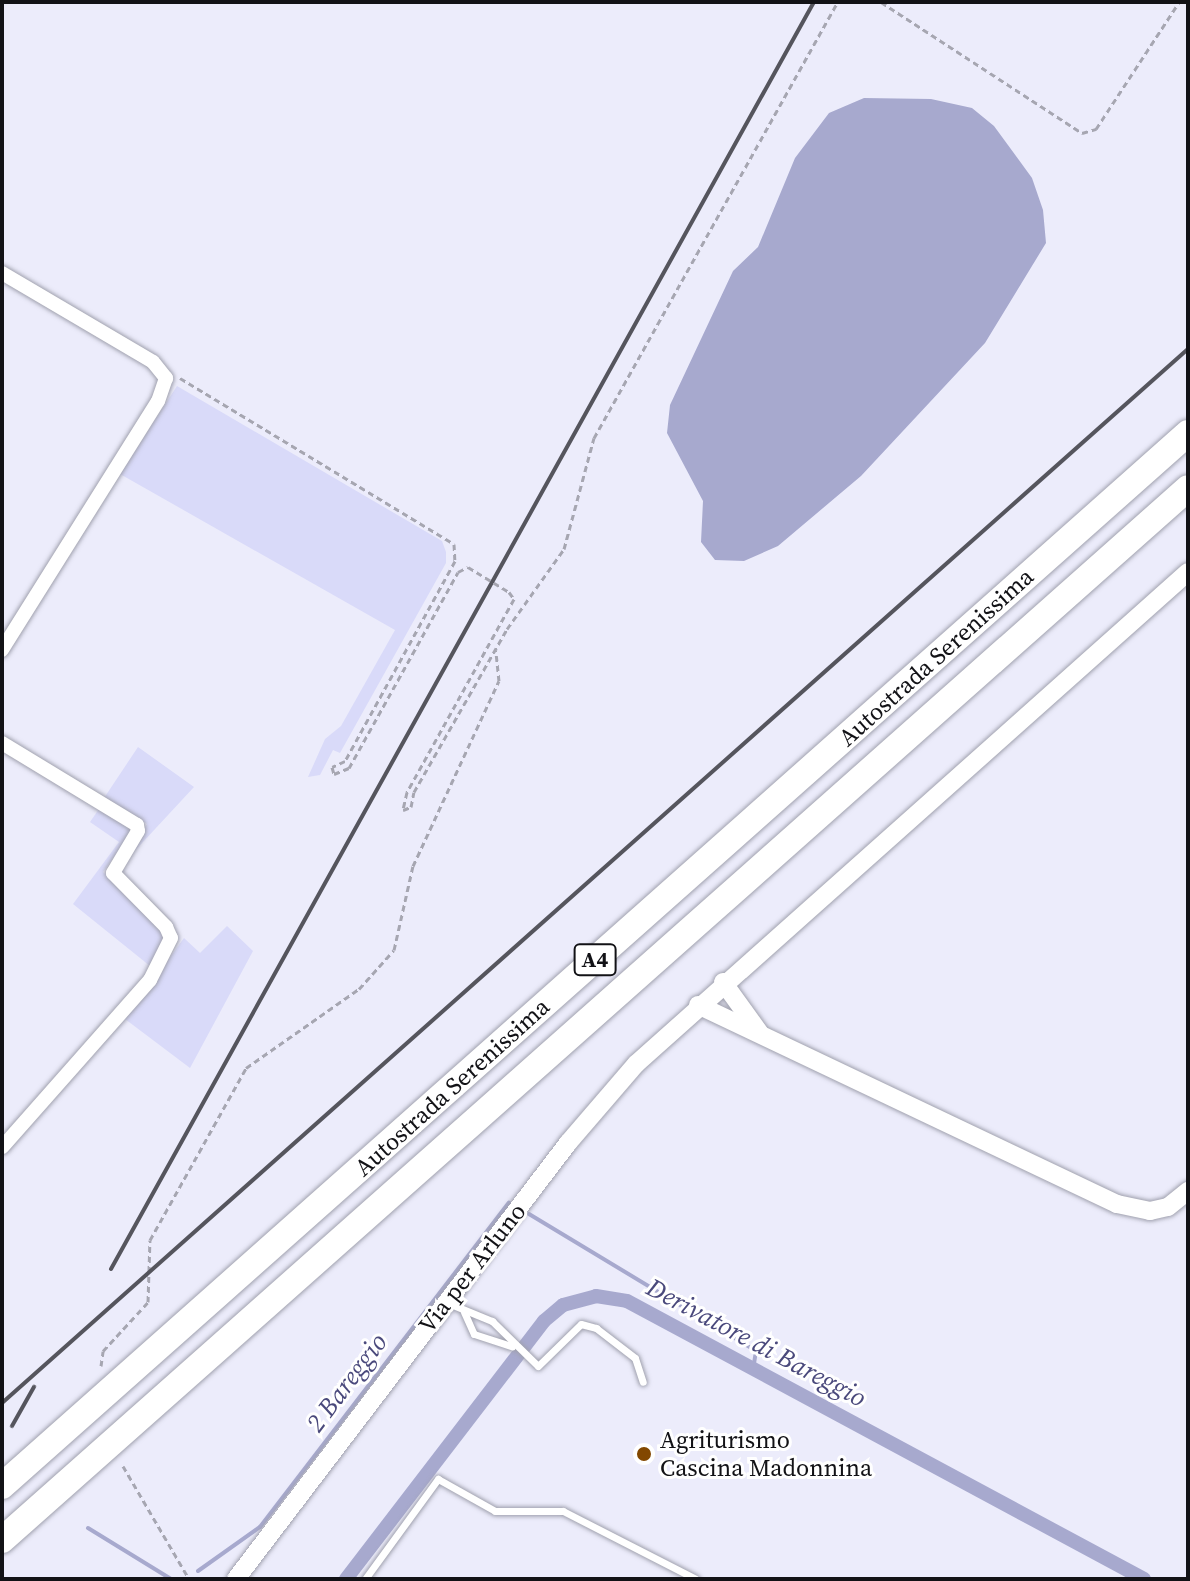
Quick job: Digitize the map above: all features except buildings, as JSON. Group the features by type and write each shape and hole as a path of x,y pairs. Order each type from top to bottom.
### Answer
{"highway":[{"name":"Autostrada Serenissima","path":"2,1486 1188,433"},
{"name":"Autostrada Serenissima","path":"2,1540 1188,488"}],"street":[{"path":"2,273 153,362 166,378 158,401 2,650"},
{"name":"Via per Arluno","path":"236,1579 568,1143 636,1064 723,982 1188,572"},
{"path":"2,743 137,825 138,831 113,873 166,927 171,938 150,980 2,1147"},
{"path":"723,982 760,1035"},
{"path":"696,1007 1117,1204 1150,1211 1168,1207 1188,1191"}],"lane":[{"path":"446,1302 492,1321 512,1346 538,1366 581,1324 613,1338 635,1358 643,1382"},
{"path":"464,1312 474,1334 512,1346"},
{"path":"365,1579 438,1479 495,1511 563,1511 696,1579"}],"path":[{"path":"166,378 173,374 454,544 455,561 347,758 332,767 334,774 349,768 458,572 468,567 509,592 514,599 401,803 403,810 411,807 414,792 496,649 564,549 594,438 838,2"},
{"path":"881,2 1082,133 1096,129 1179,2"},
{"path":"101,1366 103,1351 148,1302 150,1240 246,1068 359,989 394,950 413,866 499,681 496,649"},
{"path":"123,1466 189,1579"}],"shaded area":[{"path":"864,98 931,99 972,108 994,126 1032,178 1043,210 1046,243 985,343 861,476 778,546 744,561 715,560 701,542 703,501 667,433 670,405 733,271 758,247 795,158 829,113"},
{"path":"177,386 442,541 446,563 340,753 333,750 320,775 308,777 325,739 341,726 395,630 120,474"},
{"path":"138,747 194,787 117,870 147,824 104,798"},
{"path":"101,806 132,831 103,872 167,934 150,966 73,904 119,842 90,822"},
{"path":"227,926 253,951 190,1068 125,1019 184,938 200,953"}],"waterway":[{"name":"2 Bareggio","path":"198,1571 260,1527 509,1202"},
{"name":"2 Bareggio","path":"529,1214 756,1351 753,1369"},
{"name":"Derivatore di Bareggio","path":"346,1579 544,1321 563,1305 596,1296 627,1301 1144,1579"},
{"name":"2 Bareggio","path":"88,1528 171,1579"}],"railway":[{"path":"111,1269 814,2"},
{"path":"2,1403 1188,349"},
{"path":"12,1426 34,1387"}],"place":[{"name":"Agriturismo Cascina Madonnina","path":"644,1454"}]}
